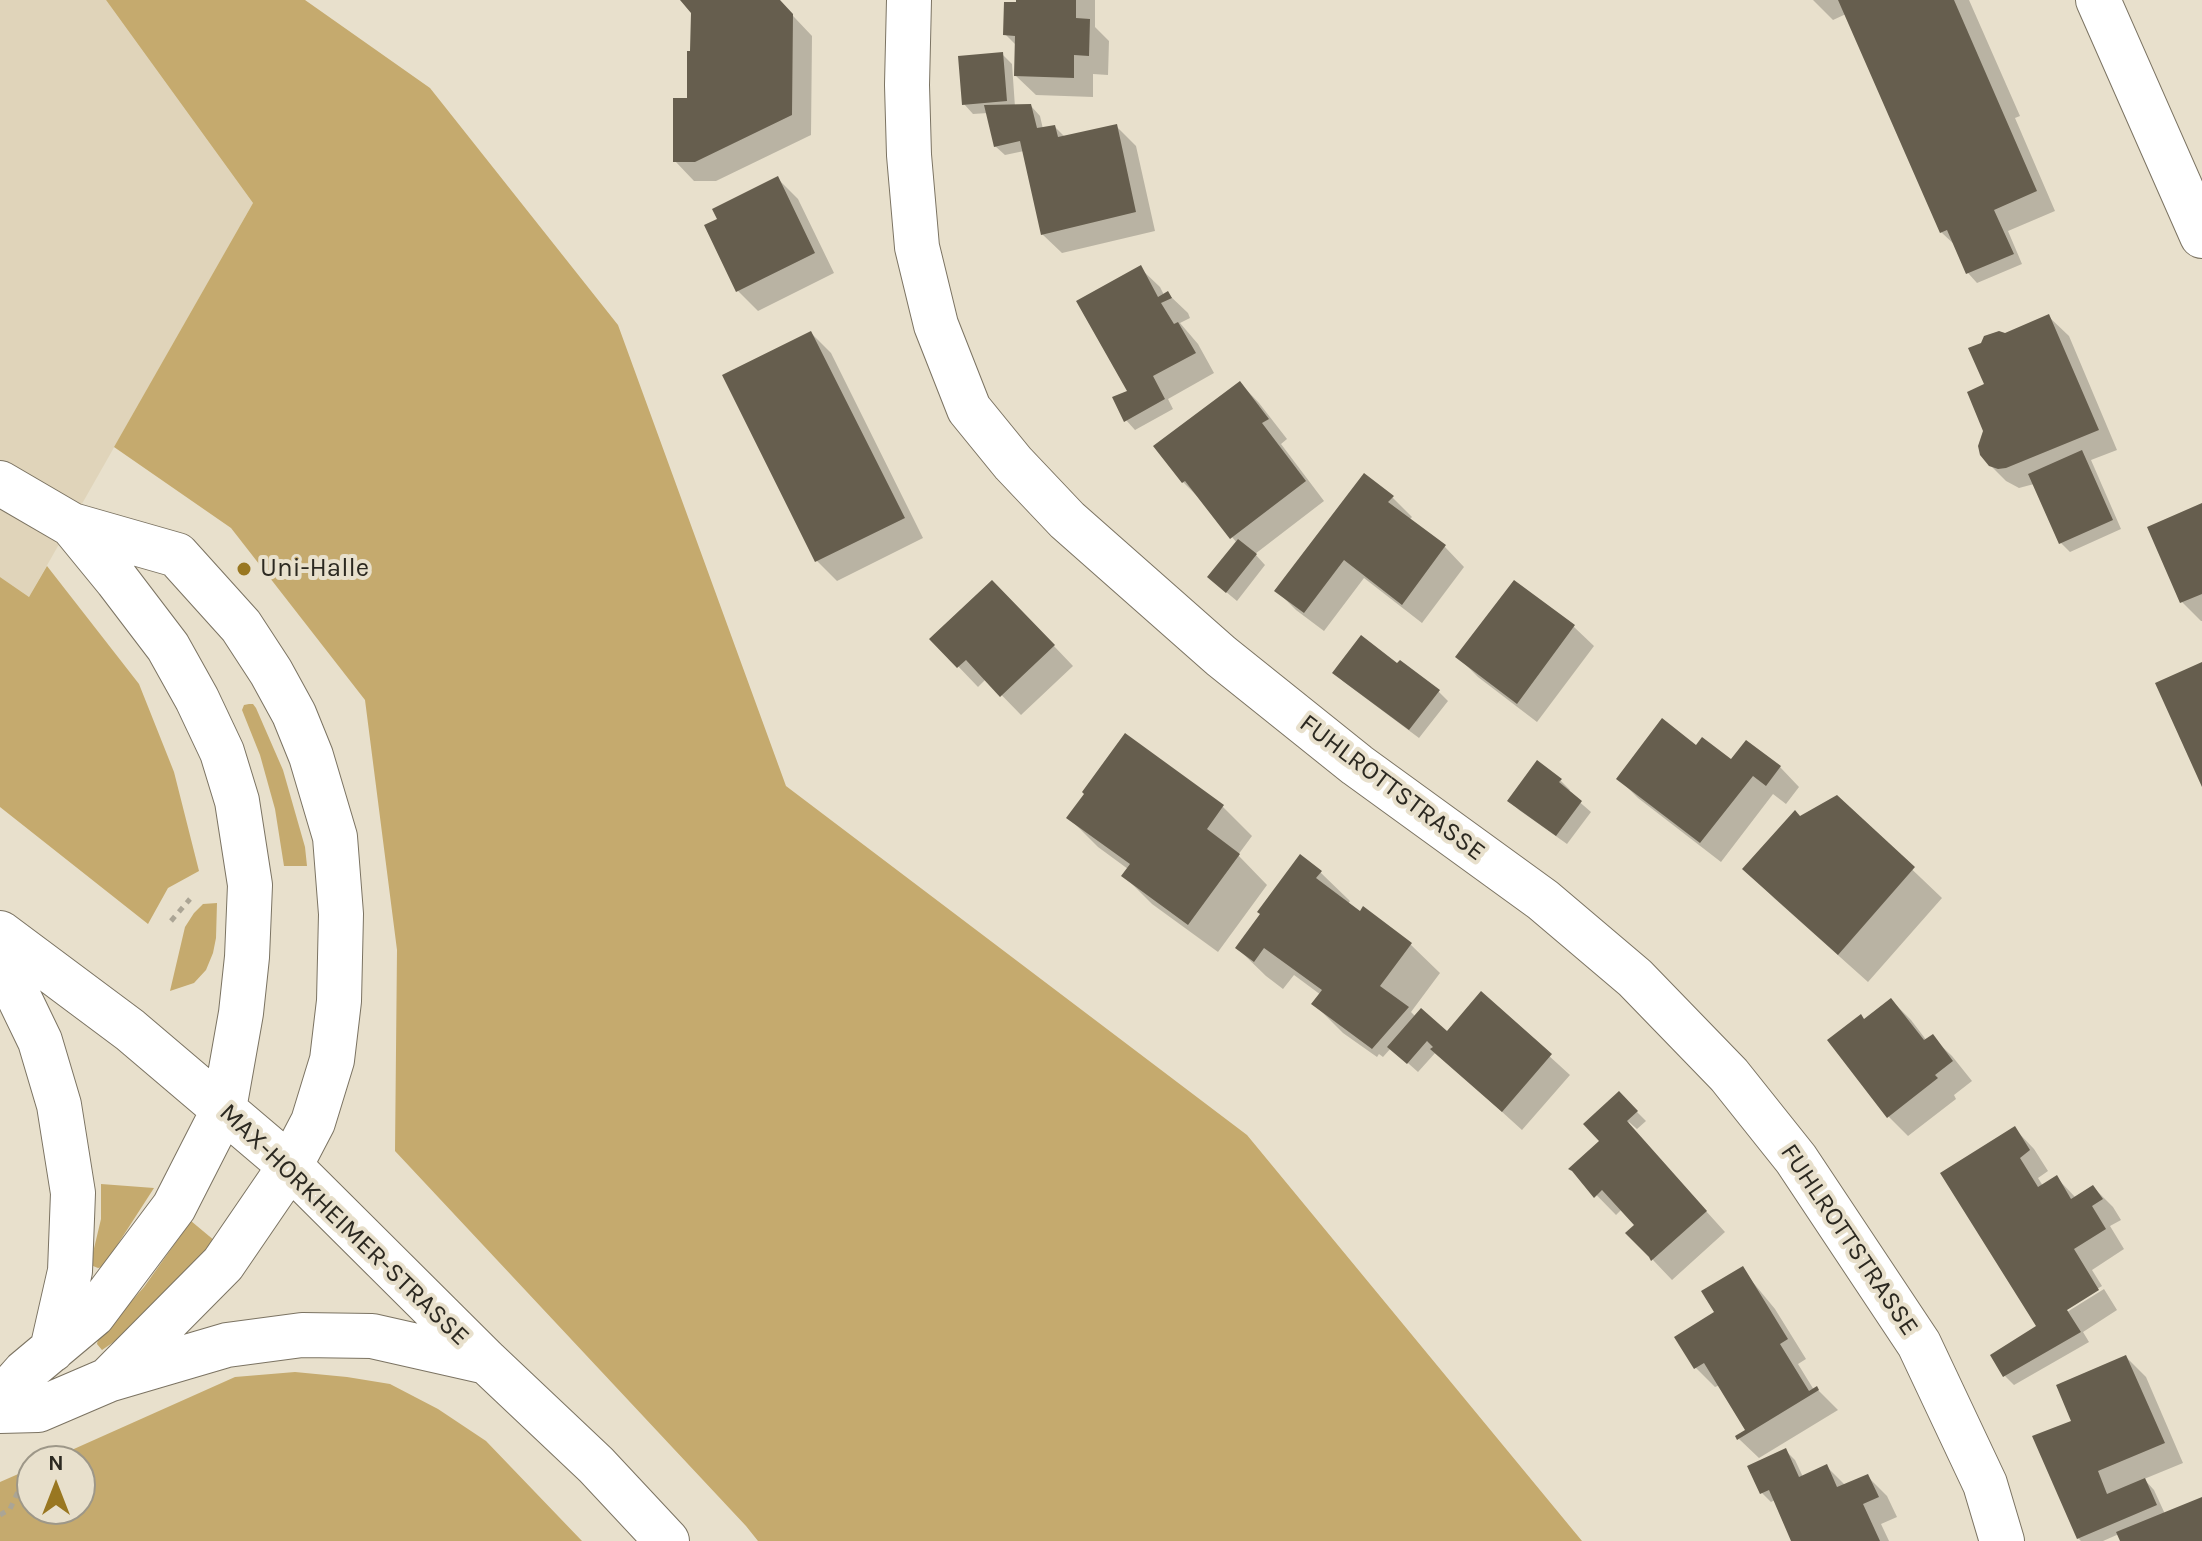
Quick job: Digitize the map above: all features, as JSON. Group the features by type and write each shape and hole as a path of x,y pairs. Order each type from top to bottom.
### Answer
{"street":[{"name":"FUHLROTTSTRASSE","path":"909,0 908,113 917,247 936,325 969,409 1013,463 1067,520 1221,656 1357,765 1543,900 1635,978 1729,1075 1796,1159 1919,1344 1985,1484 2002,1541"},
{"path":"2098,0 2202,236"},
{"path":"0,483 72,525 177,555 241,626 294,714 311,756 335,837 341,914 339,1001 332,1060 313,1122 290,1166 223,1264 108,1380"},
{"path":"13,1407 25,1372 93,1315 174,1207 224,1109 241,1013 249,914 250,885 237,801 222,752 168,647 72,525"},
{"name":"MAX-HORKHEIMER-STRASSE","path":"0,933 130,1030 290,1166 487,1362 596,1465 667,1541"},
{"path":"0,958 40,1041 59,1105 73,1193 70,1271 52,1350"},
{"path":"13,1407 227,1345 302,1335 372,1336 487,1362"}],"path":[{"path":"171,921 190,899"},
{"path":"0,1515 10,1509 22,1483 13,1407"}],"shaded area":[{"path":"0,0 106,0 253,203 29,597 0,577"},
{"path":"106,0 305,0 430,88 618,325 786,786 1247,1135 1582,1541 758,1541 395,1151 397,950 365,700 231,528 114,447 253,203"},
{"path":"47,566 139,684 174,772 199,871 168,888 148,924 0,807 0,577 29,597"},
{"path":"253,704 283,770 305,847 307,866 284,866 275,809 260,755 242,710 244,705"},
{"path":"217,903 216,938 206,970 194,983 170,991 185,927 203,904"},
{"path":"101,1184 154,1188 103,1267 98,1268 91,1261 101,1219"},
{"path":"191,1221 215,1241 134,1328 102,1350 97,1344 98,1339 144,1287"},
{"path":"295,1372 390,1384 438,1409 486,1441 582,1541 0,1541 0,1482 16,1475 16,1525 96,1525 96,1445 83,1445 235,1377"}],"building":[{"path":"680,0 780,0 793,14 792,115 695,162 673,162 673,98 687,98 687,51 690,51 691,13"},
{"path":"1076,0 1076,18 1090,19 1089,56 1074,55 1074,78 1014,76 1015,36 1003,35 1004,2"},
{"path":"1838,0 1954,0 2037,191 1994,210 2014,254 1966,274 1947,230 1940,233"},
{"path":"1003,52 1007,101 962,105 958,56"},
{"path":"1031,104 1037,128 1055,125 1058,137 1117,124 1136,212 1041,235 1020,141 994,147 984,105"},
{"path":"778,176 815,253 736,292 704,225 717,219 712,209"},
{"path":"1141,265 1158,297 1168,291 1172,298 1161,303 1174,324 1178,322 1196,353 1153,376 1165,399 1124,422 1112,397 1127,391 1076,301"},
{"path":"2049,314 2099,430 2006,468 1989,466 1980,455 1978,446 1983,431 1967,392 1984,384 1968,348 1981,343 1984,336 1999,331 2005,333"},
{"path":"811,331 905,518 815,562 722,375"},
{"path":"1240,381 1269,419 1262,423 1306,481 1230,539 1153,446"},
{"path":"2082,450 2113,520 2059,544 2028,474"},
{"path":"1364,473 1394,496 1388,502 1446,545 1402,605 1344,560 1304,613 1274,591"},
{"path":"2202,503 2202,594 2180,603 2147,527"},
{"path":"1238,539 1257,554 1226,593 1207,577"},
{"path":"992,580 1055,645 1000,697 966,660 957,668 929,639"},
{"path":"1514,580 1575,625 1517,704 1455,657"},
{"path":"1361,635 1397,663 1400,660 1440,690 1409,730 1332,673"},
{"path":"2202,662 2202,787 2155,683"},
{"path":"1662,718 1696,745 1702,737 1731,759 1746,740 1781,766 1766,786 1753,776 1700,843 1616,779"},
{"path":"1125,733 1224,805 1207,829 1240,854 1188,925 1121,876 1130,864 1066,818"},
{"path":"1537,760 1562,779 1559,782 1582,801 1556,836 1507,801"},
{"path":"1837,795 1915,867 1838,955 1742,869 1795,810 1800,816"},
{"path":"1300,854 1322,871 1316,878 1360,911 1363,906 1412,943 1380,986 1409,1007 1372,1049 1311,1004 1322,990 1264,948 1254,962 1235,948"},
{"path":"1481,991 1552,1054 1502,1112 1430,1049 1433,1047 1427,1041 1407,1064 1387,1047 1421,1008 1447,1031"},
{"path":"1891,998 1924,1040 1933,1034 1953,1061 1935,1075 1938,1078 1887,1118 1827,1040 1861,1014 1864,1019"},
{"path":"1619,1091 1638,1111 1627,1121 1707,1211 1651,1261 1625,1233 1634,1225 1602,1190 1594,1198 1568,1169 1599,1141 1583,1124"},
{"path":"2015,1126 2030,1150 2020,1158 2038,1187 2057,1175 2071,1199 2093,1185 2103,1199 2092,1206 2106,1229 2074,1249 2099,1290 2067,1310 2081,1332 2003,1377 1990,1355 2036,1326 1940,1173"},
{"path":"1743,1266 1788,1339 1780,1344 1809,1391 1817,1386 1819,1390 1737,1440 1735,1436 1745,1430 1704,1363 1694,1369 1674,1337 1714,1312 1701,1291"},
{"path":"2126,1355 2165,1443 2098,1471 2107,1494 2145,1478 2157,1505 2077,1539 2032,1436 2071,1421 2056,1385"},
{"path":"1786,1448 1799,1477 1827,1464 1837,1487 1868,1474 1879,1497 1863,1504 1880,1541 1791,1541 1769,1490 1760,1494 1747,1466"},
{"path":"2202,1497 2202,1541 2120,1541 2116,1532"}],"place":[{"name":"Uni-Halle","path":"244,569"}]}
